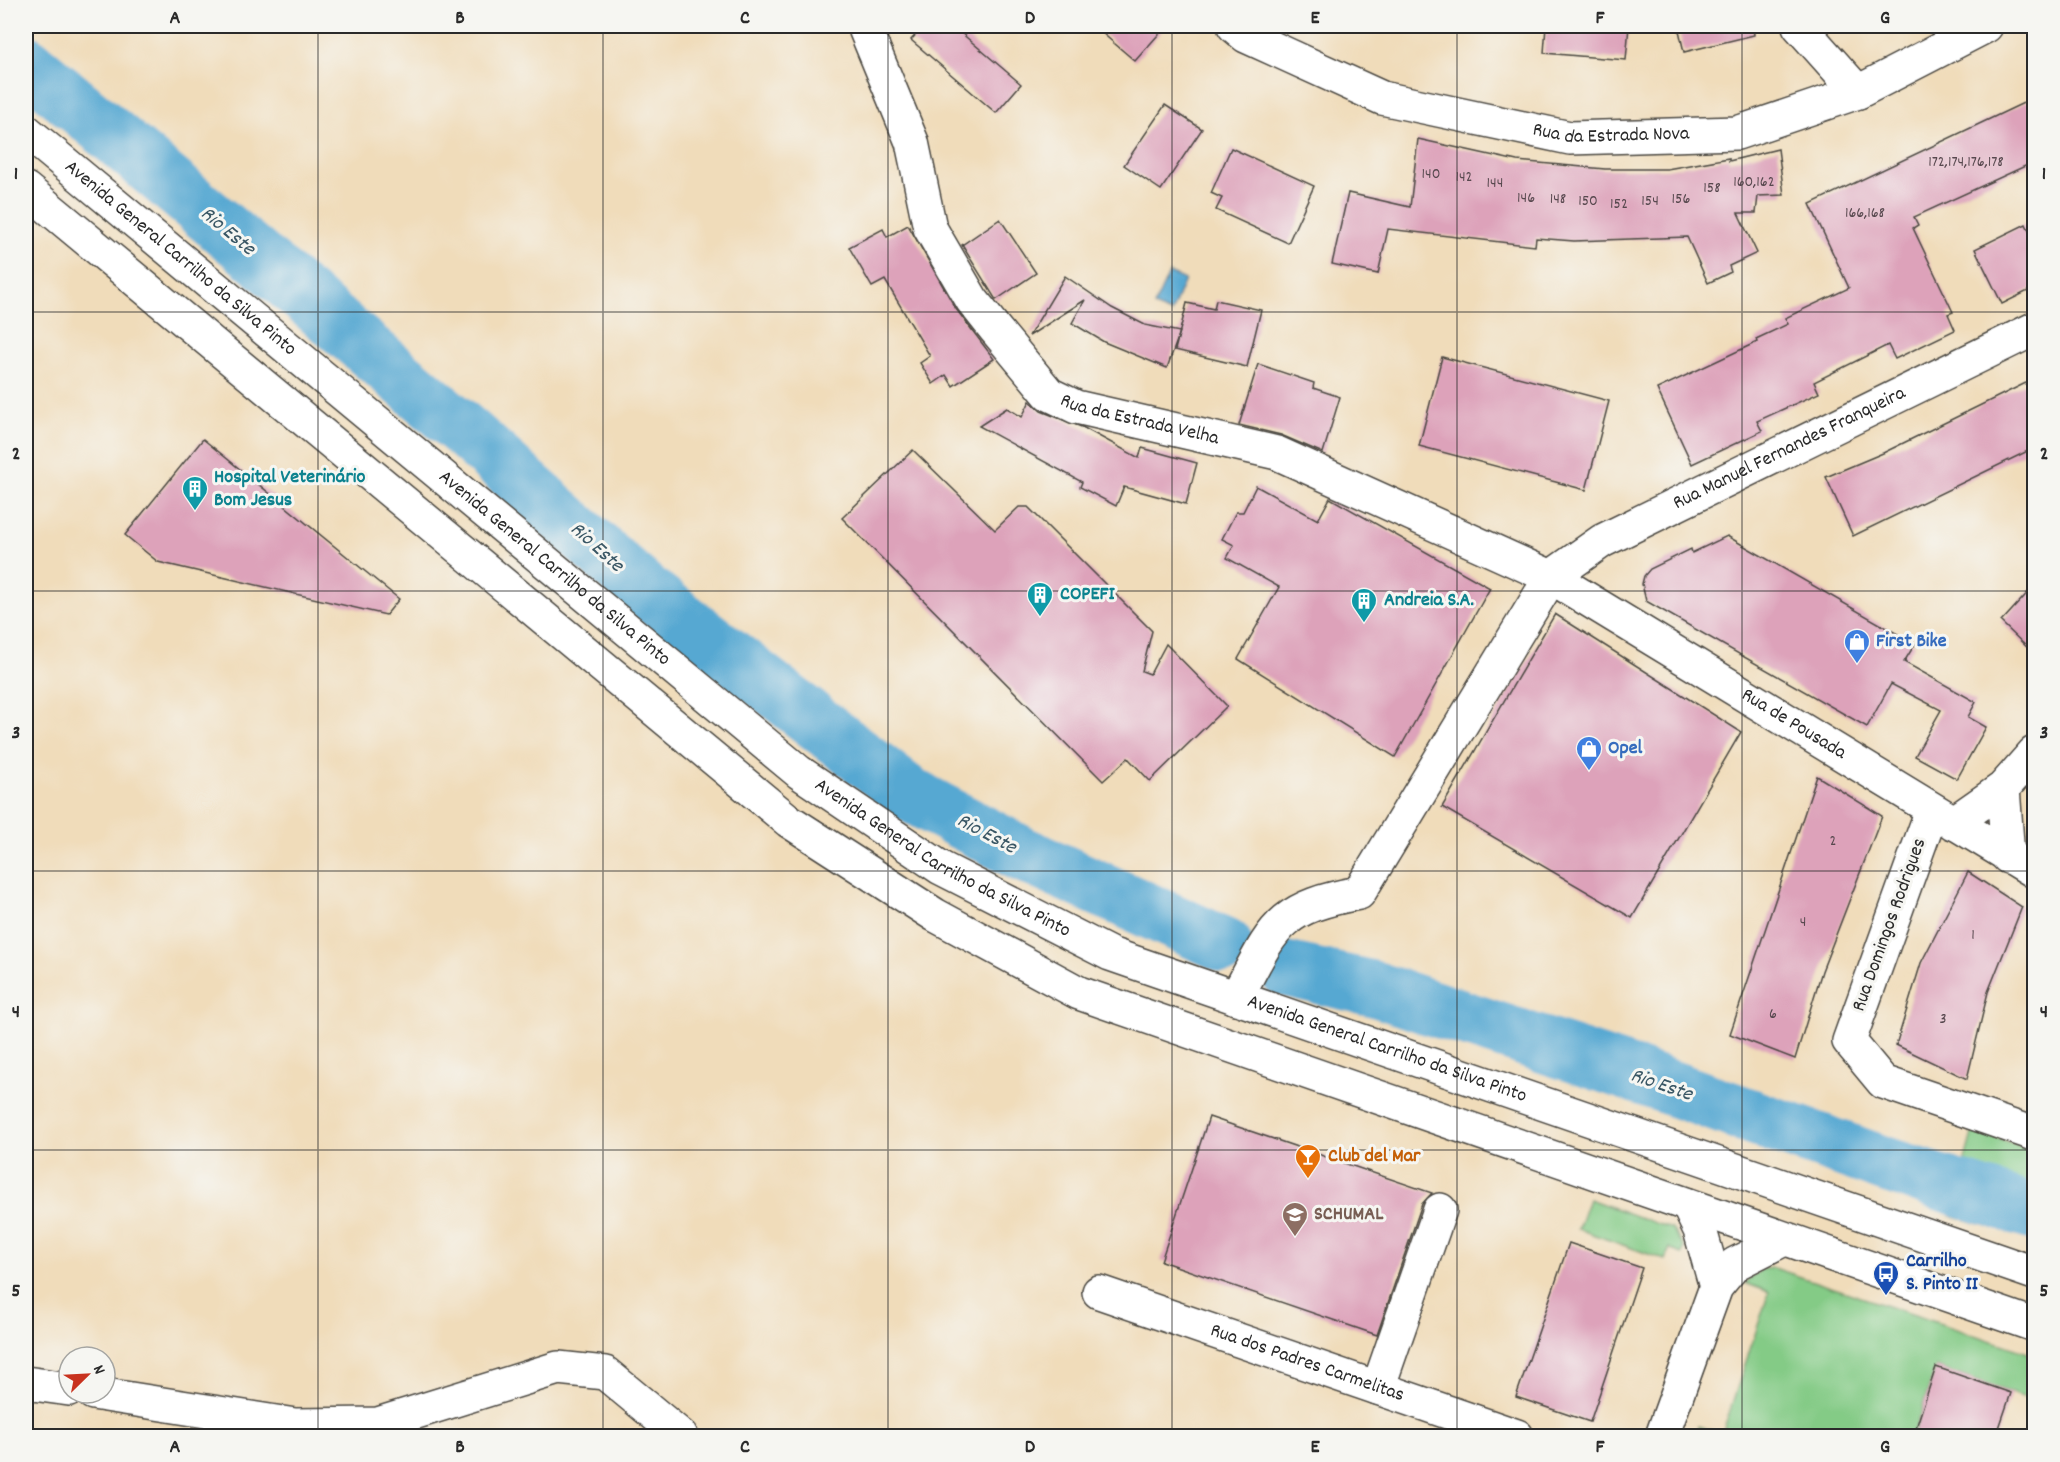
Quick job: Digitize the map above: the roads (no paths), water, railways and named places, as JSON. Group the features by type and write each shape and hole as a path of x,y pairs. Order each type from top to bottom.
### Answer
{"main road":[{"name":"Rua da Estrada Velha","path":"864,26 912,142 930,228 972,300 1049,394 1076,407 1277,453 1551,578"},
{"name":"Rua da Estrada Nova","path":"1234,26 1246,36 1382,98 1570,138 1737,133 1858,92 1986,26"},
{"path":"1799,26 1858,92"},
{"name":"Avenida General Carrilho da Silva Pinto","path":"26,131 799,772 941,868 1110,954 2034,1273"},
{"path":"26,189 406,502 664,720 789,821 935,915 1079,993 2034,1325"},
{"name":"Rua Manuel Fernandes Franqueira","path":"1551,578 1602,541 2034,329"},
{"name":"Rua de Pousada","path":"1551,578 2021,864"},
{"path":"1236,998 1269,935 1289,916 1323,900 1359,893 1551,578"},
{"path":"1943,816 2003,788 2034,753"},
{"path":"2003,788 2021,864"},
{"name":"Rua Domingos Rodrigues","path":"1943,816 1849,1041 1883,1082 2034,1134"},
{"path":"1688,1205 1704,1239 1716,1287"},
{"path":"1378,1388 1440,1210"},
{"path":"1662,1437 1716,1287 1735,1264 1784,1239"},
{"name":"Rua dos Padres Carmelitas","path":"1099,1292 1517,1437"},
{"path":"117,1397 295,1425 378,1424 558,1368 605,1372 681,1437"},
{"path":"26,1383 57,1387"}],"water":[{"path":"1169,273 1185,280 1171,313 1154,306"}],"waterway":[{"name":"Rio Este","path":"26,63 467,433 639,586 909,794 1022,854 1225,945"},
{"name":"Rio Este","path":"1285,969 1375,989 1643,1078 1887,1165 2034,1213"}],"place":[{"name":"Hospital Veterinário Bom Jesus","path":"195,512"},
{"name":"COPEFI","path":"1040,618"},
{"name":"Andreia S.A.","path":"1364,624"},
{"name":"First Bike","path":"1857,665"},
{"name":"Opel","path":"1589,772"},
{"name":"Club del Mar","path":"1308,1180"},
{"name":"SCHUMAL","path":"1295,1238"},
{"name":"Carrilho S. Pinto II","path":"1886,1297"}]}
